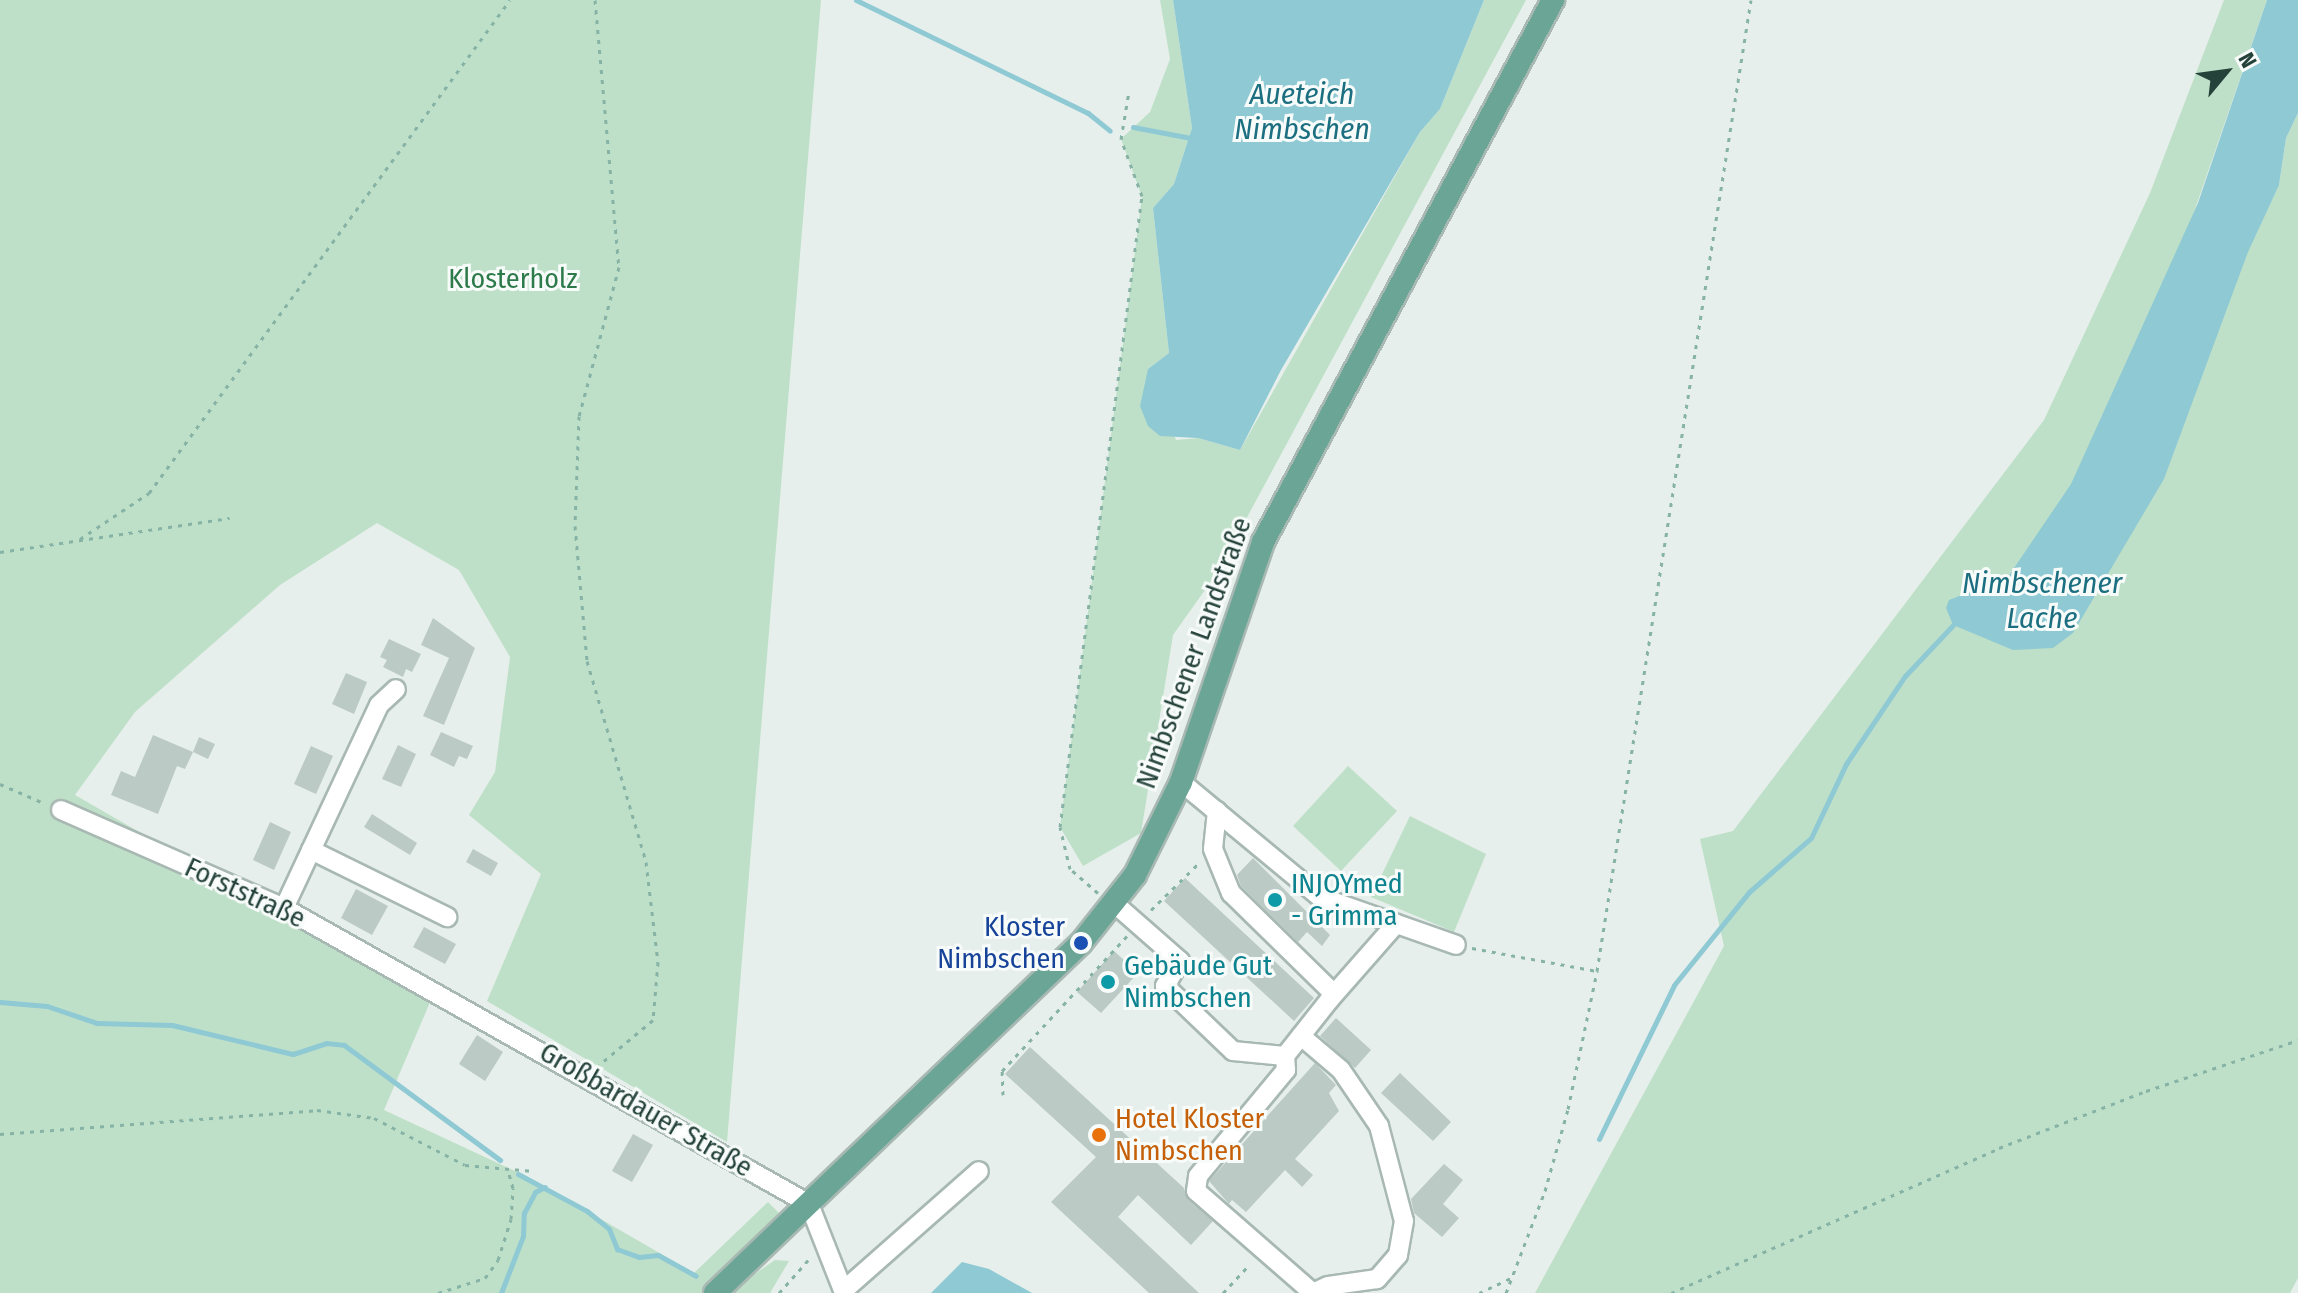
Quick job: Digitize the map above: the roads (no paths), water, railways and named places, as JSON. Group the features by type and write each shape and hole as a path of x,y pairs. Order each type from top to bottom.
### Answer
{"main road":[{"name":"Nimbschener Landstraße","path":"715,1293 1081,943 1115,904 1166,820 1263,542 1318,430 1553,0"}],"street":[{"path":"284,908 379,705 396,689"},
{"path":"1181,782 1320,897 1456,945"},
{"name":"Forststraße","path":"61,810 284,908 483,1016"},
{"path":"1217,811 1213,849 1231,893 1334,994"},
{"path":"311,850 447,917"},
{"path":"1115,904 1180,961 1165,986 1233,1051 1285,1056"},
{"path":"1301,1036 1341,1070 1379,1126 1404,1221 1398,1255 1382,1286 1313,1293 1196,1191 1198,1176 1286,1070 1285,1056 1334,994 1396,924"},
{"name":"Großbardauer Straße","path":"483,1016 809,1204"},
{"path":"809,1204 822,1246 844,1292 979,1171"}],"water":[{"name":"Aueteich Nimbschen","path":"1173,0 1484,0 1440,109 1420,132 1281,370 1240,450 1198,438 1160,436 1148,426 1140,406 1148,369 1169,353 1153,208 1174,184 1192,128"},
{"name":"Nimbschener Lache","path":"2267,0 2298,0 2298,113 2286,138 2279,185 2248,252 2164,479 2073,633 2053,648 2013,650 1953,625 1946,608 1949,600 2008,577 2071,484 2198,203"},
{"path":"962,1262 989,1269 1032,1293 931,1293"}],"waterway":[{"path":"856,0 1088,113 1110,131"},
{"path":"1133,127 1191,138"},
{"path":"1599,1139 1674,985 1749,892 1811,838 1846,764 1905,676 1953,625"},
{"path":"0,1002 47,1006 97,1023 172,1025 293,1054 326,1043 344,1045 500,1160"},
{"path":"518,1174 587,1211 609,1229 617,1249 639,1257 658,1255 696,1276"},
{"path":"501,1293 523,1236 524,1213 535,1192 545,1187"}],"place":[{"name":"INJOYmed - Grimma","path":"1275,900"},
{"name":"Kloster Nimbschen","path":"1081,943"},
{"name":"Gebäude Gut Nimbschen","path":"1108,982"},
{"name":"Hotel Kloster Nimbschen","path":"1099,1135"}],"park label":[{"name":"Klosterholz","path":"513,279"}]}
